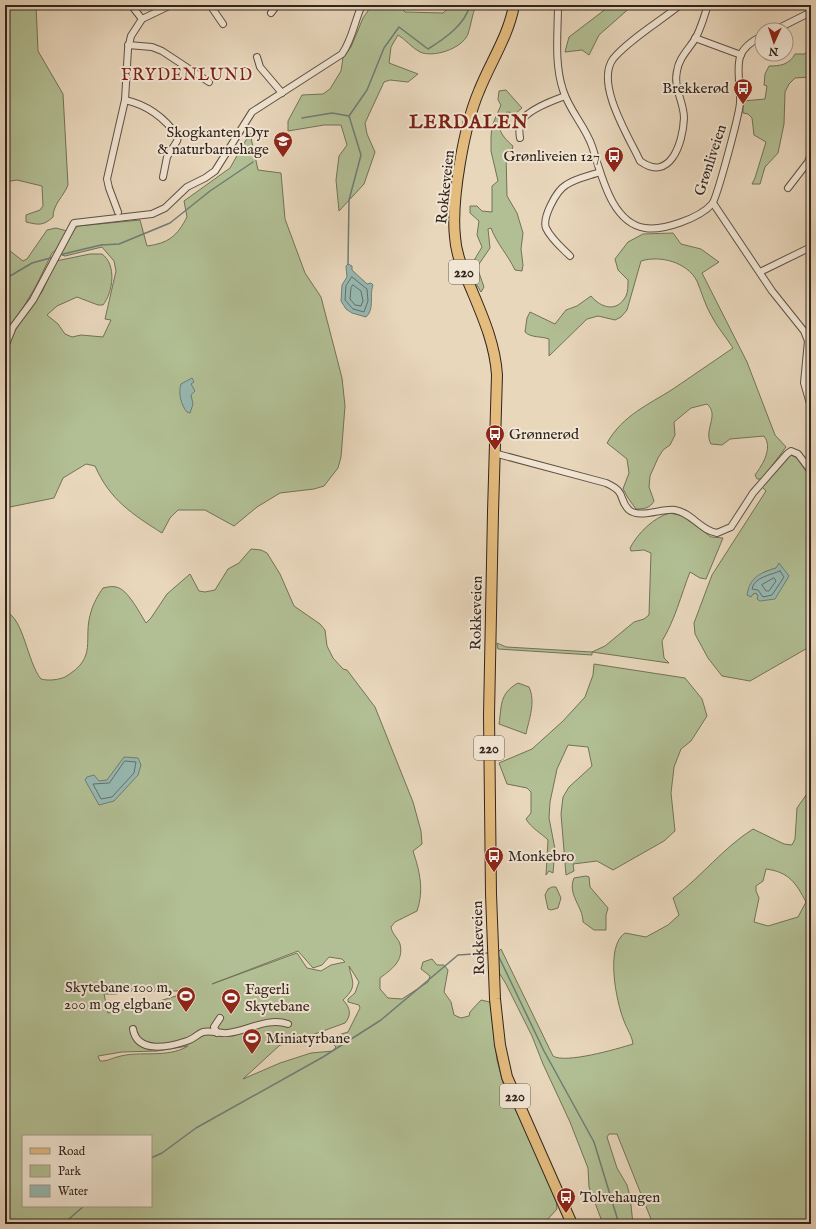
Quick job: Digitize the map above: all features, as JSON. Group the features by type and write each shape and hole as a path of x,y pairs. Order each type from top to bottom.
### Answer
{"main road":[{"name":"Rokkeveien","path":"514,5 506,30 478,92 471,114 458,181 454,216 455,239 460,260 495,353 497,375 489,715 493,954 498,1032 504,1067 572,1224"}],"street":[{"path":"131,5 142,19"},
{"path":"120,215 107,179 125,100 128,45 131,36 142,19 171,5"},
{"path":"210,5 224,24"},
{"path":"271,13 277,5"},
{"path":"5,347 13,326 33,300 74,223 120,215 152,214 165,208 187,187 205,178 220,163 249,115 342,54 350,43 357,16 362,5"},
{"name":"Grønliveien","path":"558,5 558,62 562,88 565,96 589,138 610,199 625,218 643,228 656,228 679,222 698,215 712,203 740,110 738,69 741,55"},
{"path":"680,5 613,59 608,74 608,90 617,112 640,162 647,167 655,168 671,162 677,151 684,117 675,79 679,62 695,38 708,5"},
{"path":"791,22 811,12"},
{"path":"695,38 741,55 754,42"},
{"path":"128,45 152,47 162,51 209,82"},
{"path":"258,57 260,67 282,93"},
{"path":"520,138 519,129 521,120 532,112 565,96"},
{"path":"125,100 148,107 168,125 178,137 177,142 166,157 163,177"},
{"path":"788,188 808,162 811,154"},
{"path":"570,256 549,234 545,220 548,211 564,186 573,181 600,172"},
{"path":"712,203 788,312 810,340 804,383 811,407"},
{"path":"760,272 811,247"},
{"path":"494,453 606,483 621,491 629,510 638,514 670,509 681,511 690,516 705,529 717,534 731,527 753,494 791,451 798,454 811,471"},
{"path":"217,1033 214,1027 220,1018"},
{"path":"133,1029 136,1040 147,1046 180,1043 208,1032 233,1032 269,1022 288,1024"}],"green space":[{"path":"5,5 36,5 38,51 63,94 68,185 53,212 53,217 41,224 26,222 26,215 40,210 43,206 42,186 17,180 5,182"},
{"path":"372,5 398,5 405,12 443,13 452,5 476,5 468,34 465,39 454,48 447,51 426,54 414,48 398,35 391,47 389,63 418,74 408,82 390,80 384,82 365,123 367,134 375,152 364,184 339,211 336,180 339,156 347,145 341,125 324,125 288,131 288,121 302,95 323,94 330,89 341,71 343,58 351,47 363,18"},
{"path":"611,5 633,5 599,35 589,55 582,50 565,52 569,37"},
{"path":"811,51 811,77 795,78 789,84 785,92 784,124 778,153 765,167 760,184 752,184 766,142 754,135 752,118 748,114 743,113 743,101 765,99 767,86 764,85 765,74 769,66 777,66 788,62 794,62 795,54 804,54"},
{"path":"506,90 522,108 516,113 507,112 501,121 500,130 513,146 512,150 506,153 507,196 517,213 523,233 521,249 523,265 522,271 515,270 491,228 488,229 490,248 477,267 484,287 481,292 472,273 473,264 482,247 477,235 479,221 470,213 470,206 477,206 482,211 492,212 492,186 498,181 491,151 492,126 501,105 498,100 499,91"},
{"path":"250,133 258,170 281,173 285,219 305,273 321,297 342,378 345,406 341,457 338,468 324,486 314,489 280,493 257,507 234,526 205,510 178,510 170,518 162,533 123,505 108,488 95,466 86,464 63,478 54,498 5,508 5,370 8,344 17,327 42,292 56,261 90,254 102,254 107,259 112,272 111,286 103,305 98,305 77,297 57,306 47,315 58,324 65,334 72,337 81,335 103,337 111,320 105,319 116,271 114,261 102,247 65,256 62,255 61,252 74,229 78,226 140,220 147,246 167,241 176,234 187,217 184,201 230,168"},
{"path":"56,228 67,231 56,250 52,253 36,286 5,338 5,247 23,261 27,259 47,230"},
{"path":"673,233 681,244 701,249 719,262 702,273 747,362 775,435 786,447 762,479 757,479 755,475 764,461 768,446 764,436 730,439 722,445 711,444 709,433 712,418 711,408 707,404 691,408 674,422 675,435 670,445 663,450 658,458 650,476 649,487 654,501 647,508 636,509 623,489 629,473 627,459 607,443 613,433 628,418 733,348 716,324 705,303 693,274 680,265 664,260 648,259 641,261 627,310 621,317 615,320 598,316 587,319 549,356 549,339 530,335 525,332 527,318 530,312 555,324 566,310 577,306 591,296 604,306 614,307 618,305 627,294 628,280 618,270 615,259 628,242 643,234"},
{"path":"791,455 797,458 808,474 811,494 811,646 750,681 722,676 708,658 695,634 694,623 712,575 766,491 762,487 786,457","holes":["776,568 758,596 756,593 753,594 764,572"]},
{"path":"670,513 683,516 711,537 723,538 706,579 700,578 690,572 674,616 662,641 664,658 669,663 592,652 605,646 634,622 644,619 649,615 651,553 644,550 631,551 630,548 647,526 658,518"},
{"path":"251,549 261,550 267,553 280,574 294,606 320,624 325,630 327,646 333,658 343,669 347,670 375,707 413,802 421,831 422,844 413,851 418,866 421,888 417,911 395,922 391,927 400,944 401,950 399,960 393,968 380,978 380,989 388,998 402,999 428,982 430,976 421,969 423,962 432,959 437,965 444,965 448,970 444,992 451,1002 454,1015 461,1018 469,1016 470,1012 481,1000 490,1002 497,1060 503,1083 556,1198 557,1209 547,1220 546,1224 5,1224 5,611 17,622 32,662 41,679 59,679 76,670 86,655 91,612 103,588 116,587 125,592 146,623 167,594 190,574 199,591 205,592 215,590 228,569 239,563","holes":["298,951 313,968 322,965 329,957 342,959 345,962 331,965 321,971 307,968 297,953 212,984","349,966 359,982 355,993 348,999 348,1002 359,1005 360,1008 348,1032 335,1036 332,1043 336,1047 333,1051 311,1053 280,1063 243,1079 280,1045 287,1044 345,1023 349,1017 349,1011 343,1000 351,991 353,984","127,991 188,991 189,992 153,1003 108,1013 104,994 116,994","188,1046 171,1052 126,1055 105,1061 100,1061 98,1056 122,1052 157,1051"]},
{"path":"497,643 506,647 592,652 592,655 498,649"},
{"path":"594,664 685,678 702,699 707,716 691,741 681,749 674,767 671,793 675,831 664,841 613,870 597,861 573,864 574,871 566,875 561,814 563,797 569,787 592,766 588,747 568,745 557,769 550,802 549,818 555,849 553,873 549,871 546,875 548,840 533,828 526,819 531,813 531,792 527,788 507,784 499,763 532,749 563,721 585,697 593,675"},
{"path":"518,683 529,687 532,699 526,734 499,724 502,700 507,691"},
{"path":"811,788 811,1224 653,1224 617,1134 609,1134 607,1137 617,1168 627,1185 630,1196 633,1224 603,1224 589,1187 588,1168 570,1122 543,1064 532,1036 498,971 497,953 501,949 553,1056 559,1058 579,1057 633,1044 618,1001 614,974 615,949 619,940 625,933 646,937 668,925 679,915 673,898 732,845 753,829 784,844 792,845 795,839 797,808","holes":["766,869 774,870 791,880 799,889 806,902 798,917 768,926 754,922 759,898 756,891 756,886 763,881"]},
{"path":"589,877 590,887 608,908 606,915 606,930 594,930 583,922 581,911 572,890 572,884 574,878"},
{"path":"556,887 561,898 558,908 551,910 548,909 545,895 548,889"}],"water":[{"path":"348,264 352,266 352,270 367,284 371,283 373,285 371,306 369,314 366,317 352,313 346,309 341,301 342,285 347,277 346,266"},
{"path":"192,378 194,382 191,384 195,391 191,395 193,404 190,413 187,412 183,406 180,391 181,384"},
{"path":"779,563 789,576 775,599 760,601 757,599 758,596 756,593 751,597 747,595 748,589 753,580 761,574 776,568"},
{"path":"124,757 138,758 141,765 138,775 114,801 99,805 85,780 87,777 94,775 99,781 107,780"}],"waterway":[{"path":"302,118 332,113 349,116 367,90 384,48 399,27 428,49 441,41 459,25 464,19 470,5"},
{"path":"348,264 349,200 361,155 349,116"},
{"path":"59,255 101,245 119,244 170,223 210,191 253,162"},
{"path":"5,279 32,263 54,257"},
{"path":"152,1158 162,1153 196,1128 323,1057 381,1020 458,955 489,953"},
{"path":"498,955 544,1051 594,1142 619,1224"},
{"path":"63,1224 83,1207"}],"place":[{"name":"Brekkerød","path":"743,105"},
{"name":"Skogkanten Dyr & naturbarnehage","path":"283,158"},
{"name":"Grønliveien 127","path":"614,173"},
{"name":"Grønnerød","path":"495,451"},
{"name":"Monkebro","path":"494,873"},
{"name":"Skytebane 100 m, 200 m og elgbane","path":"186,1013"},
{"name":"Fagerli Skytebane","path":"231,1015"},
{"name":"Miniatyrbane","path":"252,1055"},
{"name":"Tolvehaugen","path":"566,1214"}],"district":[{"name":"FRYDENLUND","path":"187,74"},
{"name":"LERDALEN","path":"469,121"}]}
